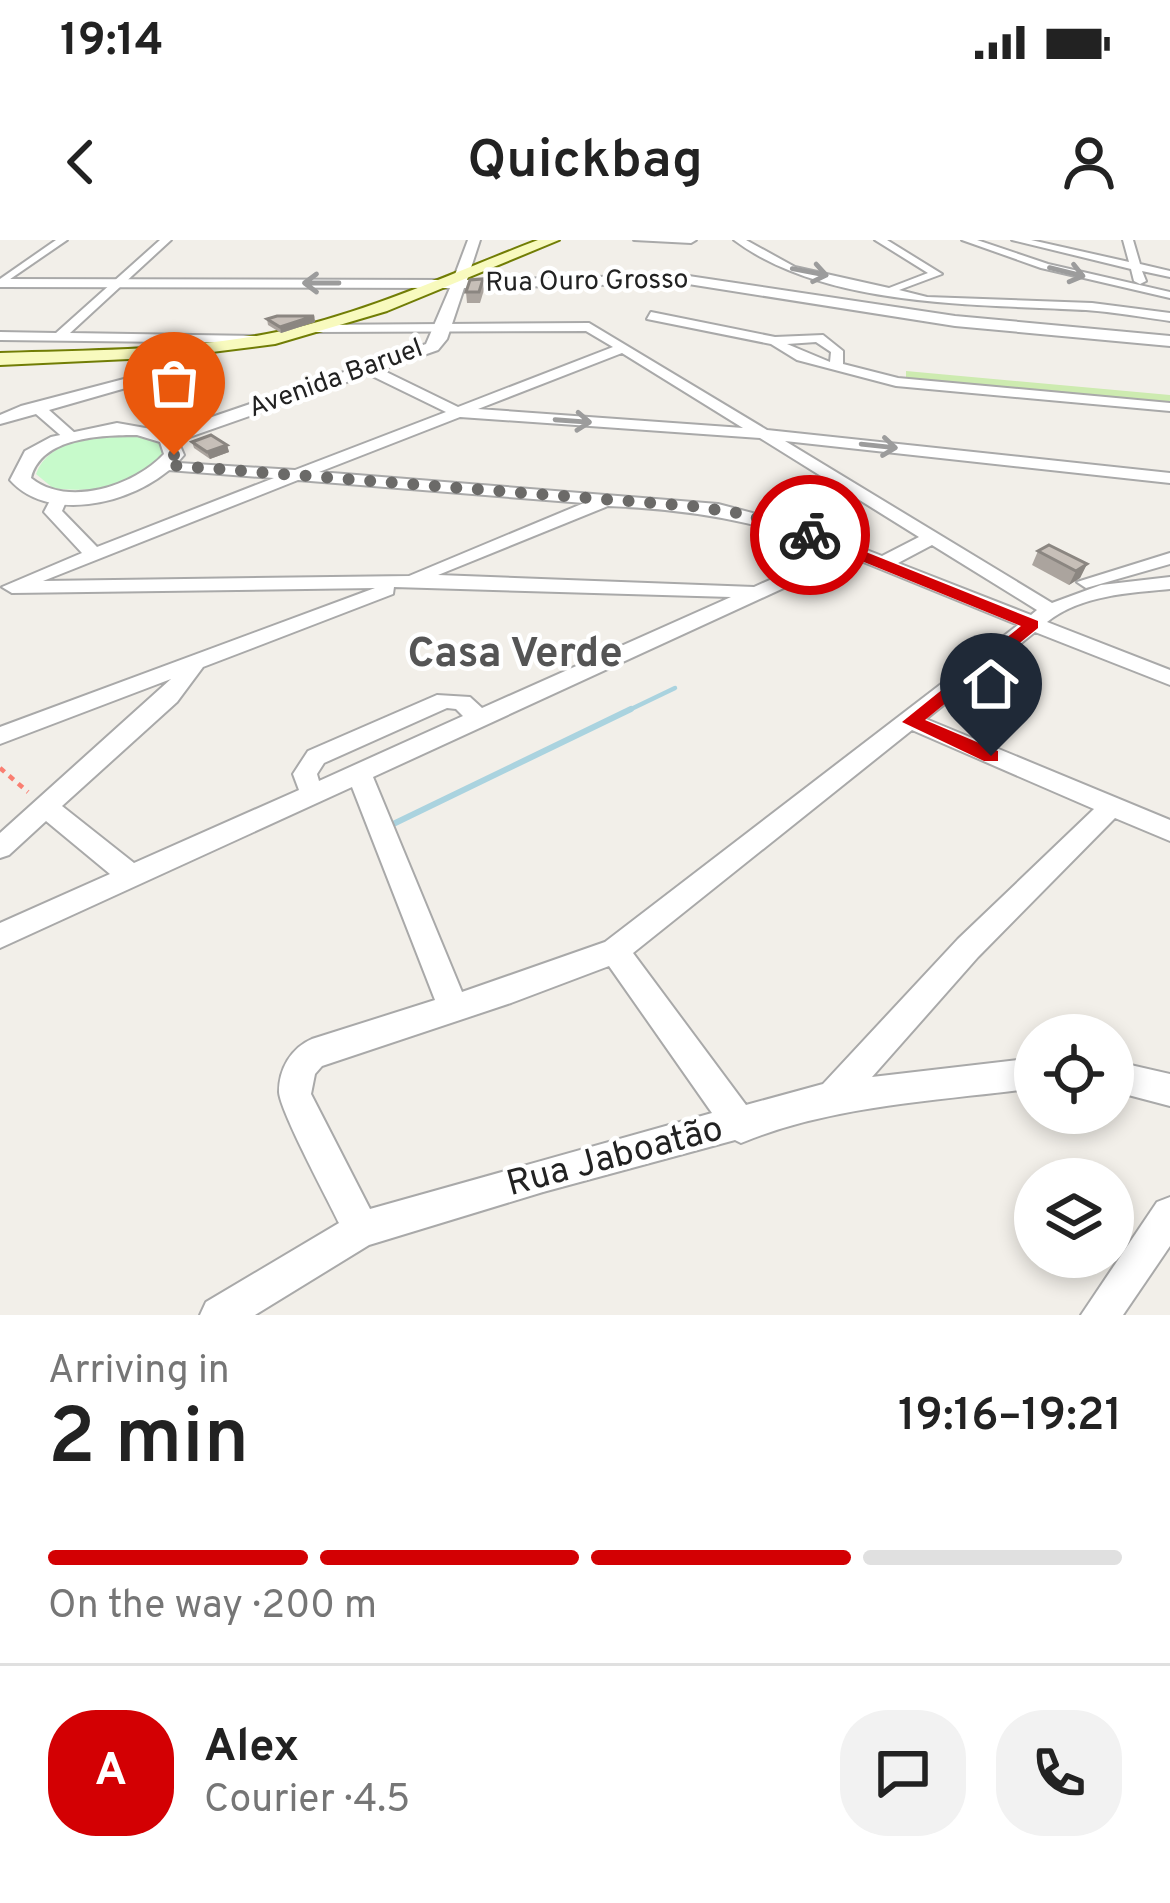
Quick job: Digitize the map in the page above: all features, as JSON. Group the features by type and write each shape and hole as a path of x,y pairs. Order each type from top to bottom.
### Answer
{"main road":[{"path":"0,359 195,350 262,340 315,328 452,281 552,240"}],"street":[{"path":"1,283 62,240"},
{"path":"60,336 166,240"},
{"name":"Avenida Baruel","path":"168,438 432,346 442,330 452,281 474,240"},
{"path":"639,240 691,240"},
{"path":"739,240 791,269 947,303 1092,307 1170,317"},
{"path":"880,240 937,274 887,290"},
{"path":"967,240 1045,266 1170,295"},
{"path":"1017,240 1170,274"},
{"path":"1128,240 1142,289"},
{"name":"Rua Ouro Grosso","path":"1,283 682,279 955,321 1170,341"},
{"path":"651,316 775,341 802,358 880,373 896,382 1170,407"},
{"path":"315,328 589,327 934,537 1048,613 1170,678"},
{"path":"0,336 262,340"},
{"path":"775,341 798,336 824,339 837,351 838,364"},
{"path":"6,589 622,348"},
{"path":"880,373 898,367 1170,392"},
{"path":"369,369 457,412 763,434 1170,478"},
{"path":"0,416 166,372"},
{"path":"1041,380 1049,396"},
{"path":"39,409 71,437"},
{"path":"0,496 26,488 60,497 110,493 134,485 167,465 174,455 168,438 138,429 71,437 27,461 20,480 26,488"},
{"path":"167,465 718,509 1048,613 1126,586 1170,584"},
{"path":"60,497 53,512 94,554"},
{"path":"0,736 406,582 610,498"},
{"path":"881,564 934,537"},
{"path":"0,936 849,550"},
{"path":"361,1230 295,1095 300,1067 312,1054 615,951 1095,577 1170,557"},
{"path":"6,589 406,582 760,592"},
{"path":"0,848 169,697 195,663"},
{"path":"312,794 305,774 316,757 446,700 462,702 479,719"},
{"path":"911,722 1170,831"},
{"path":"359,773 454,1007"},
{"path":"832,1098 968,948 1111,807"},
{"path":"46,808 130,874"},
{"path":"615,951 742,1126"},
{"name":"Rua Jaboatão","path":"219,1315 361,1230 543,1175 742,1126 832,1098 1014,1075"},
{"path":"1134,1081 1170,1090"},
{"path":"1100,1315 1170,1215"}],"path":[{"path":"0,768 46,808"}],"green space":[{"path":"906,371 1170,395 1170,403 906,379"},
{"path":"130,434 158,442 163,450 147,473 133,480 117,486 67,489 53,488 36,474 42,462 63,446"}],"building":[{"path":"483,279 479,292 466,292 470,280"},
{"path":"314,316 280,327 267,319"},
{"path":"211,435 227,445 207,452 192,442"},
{"path":"1049,545 1087,564 1076,571 1038,551"}],"waterway":[{"path":"625,712 675,688"},
{"path":"387,827 631,709"}],"way so far":[{"path":"174,455 167,465 718,509 810,535"}],"district":[{"name":"Casa Verde","path":"515,655"}],"route":[{"path":"810,535 1032,625 911,722 991,756"}]}
